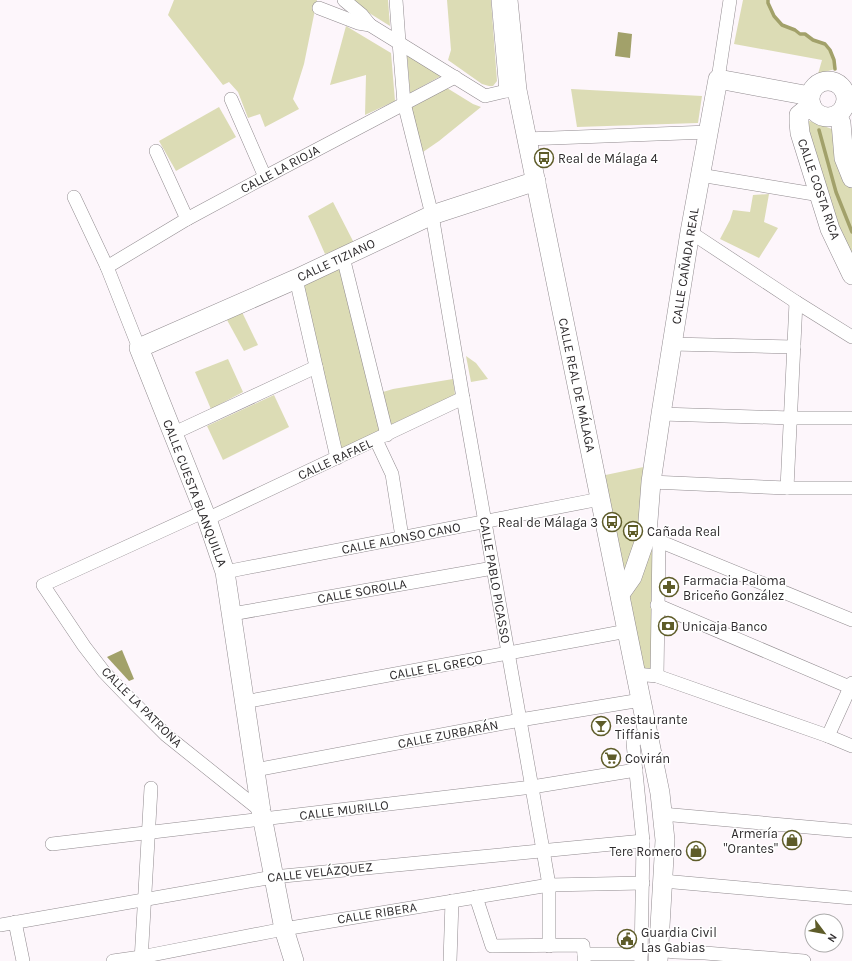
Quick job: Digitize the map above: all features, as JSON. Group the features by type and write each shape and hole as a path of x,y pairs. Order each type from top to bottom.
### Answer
{"street":[{"path":"344,0 362,15 370,25"},
{"name":"CALLE PABLO PICASSO","path":"396,0 404,103 432,215 549,885 549,946"},
{"name":"CALLE REAL DE MÁLAGA","path":"498,0 511,90 526,139 536,181 660,793 665,840 663,881 650,957"},
{"name":"CALLE REAL DE MÁLAGA","path":"508,0 511,34 511,90"},
{"name":"CALLE REAL DE MÁLAGA","path":"511,34 517,0"},
{"name":"CALLE CAÑADA REAL","path":"657,676 657,605 651,482 690,232 718,80 730,0"},
{"path":"319,8 358,23 370,25 485,96 511,90"},
{"name":"CALLE LA RIOJA","path":"107,266 187,219 455,77"},
{"path":"718,80 810,100"},
{"path":"845,107 830,118 818,115 810,100 813,89 817,84 827,81 836,83 843,88 846,96 845,107 841,123 844,158 852,178"},
{"path":"231,99 265,177"},
{"name":"CALLE COSTA RICA","path":"810,100 799,116 800,133 830,229 852,275"},
{"path":"526,139 709,132"},
{"path":"156,151 187,219"},
{"path":"700,175 820,195"},
{"name":"CALLE TIZIANO","path":"139,348 296,279 432,215 536,181"},
{"name":"CALLE CUESTA BLANQUILLA","path":"74,197 107,266 205,516 225,572 262,815 284,929 294,961"},
{"path":"690,232 852,337"},
{"path":"343,257 381,437 392,474 402,537"},
{"path":"296,279 337,458"},
{"path":"787,488 796,302"},
{"path":"672,344 794,347"},
{"path":"172,434 316,367"},
{"name":"CALLE RAFAEL","path":"43,585 337,458 463,398"},
{"path":"661,414 791,418 852,418"},
{"path":"651,482 787,488 852,488"},
{"name":"CALLE ALONSO CANO","path":"225,572 600,499"},
{"path":"653,537 852,620"},
{"name":"CALLE CAÑADA REAL","path":"620,594 632,577 653,537"},
{"name":"CALLE SOROLLA","path":"232,614 493,568"},
{"name":"CALLE LA PATRONA","path":"43,585 84,646 104,672 166,735 262,815"},
{"path":"657,605 851,686 828,736"},
{"name":"CALLE EL GRECO","path":"244,702 627,631"},
{"path":"635,674 657,676 828,736 852,746"},
{"name":"CALLE ZURBARÁN","path":"255,770 520,720 641,700"},
{"path":"648,736 639,736 633,743 643,841 643,883 650,957"},
{"name":"CALLE MURILLO","path":"52,844 148,833 262,815 532,787 636,770"},
{"path":"141,959 151,788"},
{"path":"662,814 852,831"},
{"name":"CALLE VELÁZQUEZ","path":"0,925 274,876 643,841"},
{"path":"663,881 852,898"},
{"name":"CALLE RIBERA","path":"114,961 141,959 284,929 549,885 643,883"},
{"path":"476,897 492,946 583,945 584,958 650,957 675,952 804,961"},
{"path":"450,961 452,901"},
{"path":"16,922 23,961"}],"green space":[{"path":"174,0 317,0 304,64 293,99 299,109 265,127 260,114 248,118 238,92 229,82 223,85 168,15"},
{"path":"353,0 388,0 390,26 366,11"},
{"path":"447,0 491,0 497,81 493,86 482,84 448,60 451,50"},
{"path":"743,0 768,0 774,16 782,25 825,44 830,50 834,60 835,69 818,74 822,60 734,44"},
{"path":"346,26 391,53 395,101 365,115 366,75 330,85"},
{"path":"407,55 441,76 410,93"},
{"path":"447,88 473,104 481,107 423,152 411,108"},
{"path":"571,89 702,96 698,123 577,127"},
{"path":"219,107 236,137 176,171 159,141"},
{"path":"807,120 832,129 836,132 852,188 852,264 814,160"},
{"path":"769,194 764,222 778,228 759,258 720,239 730,220 733,210 750,212 753,195"},
{"path":"333,202 354,243 325,254 308,216"},
{"path":"340,263 381,430 341,450 302,282"},
{"path":"241,310 258,345 244,351 226,317"},
{"path":"466,356 476,363 488,379 471,382"},
{"path":"228,359 243,392 211,409 195,372"},
{"path":"453,379 455,395 390,425 383,392"},
{"path":"274,395 289,427 223,460 207,426"},
{"path":"653,465 647,534 659,541 657,676 635,674 596,477"}],"shaded area":[{"path":"618,32 632,34 630,58 615,56"},
{"path":"122,650 134,679 129,681 107,657"}],"waterway":[{"path":"768,0 774,16 782,25 825,44 830,50 834,60 835,69"},
{"path":"819,130 836,192 852,232"}],"place":[{"name":"Real de Málaga 4","path":"544,158"},
{"name":"Real de Málaga 3","path":"612,522"},
{"name":"Cañada Real","path":"633,531"},
{"name":"Farmacia Paloma Briceño González","path":"669,587"},
{"name":"Unicaja Banco","path":"668,626"},
{"name":"Restaurante Tiffanis","path":"601,726"},
{"name":"Covirán","path":"611,758"},
{"name":"Armería \"Orantes\"","path":"792,840"},
{"name":"Tere Romero","path":"696,851"},
{"name":"Guardia Civil Las Gabias","path":"627,939"}]}
